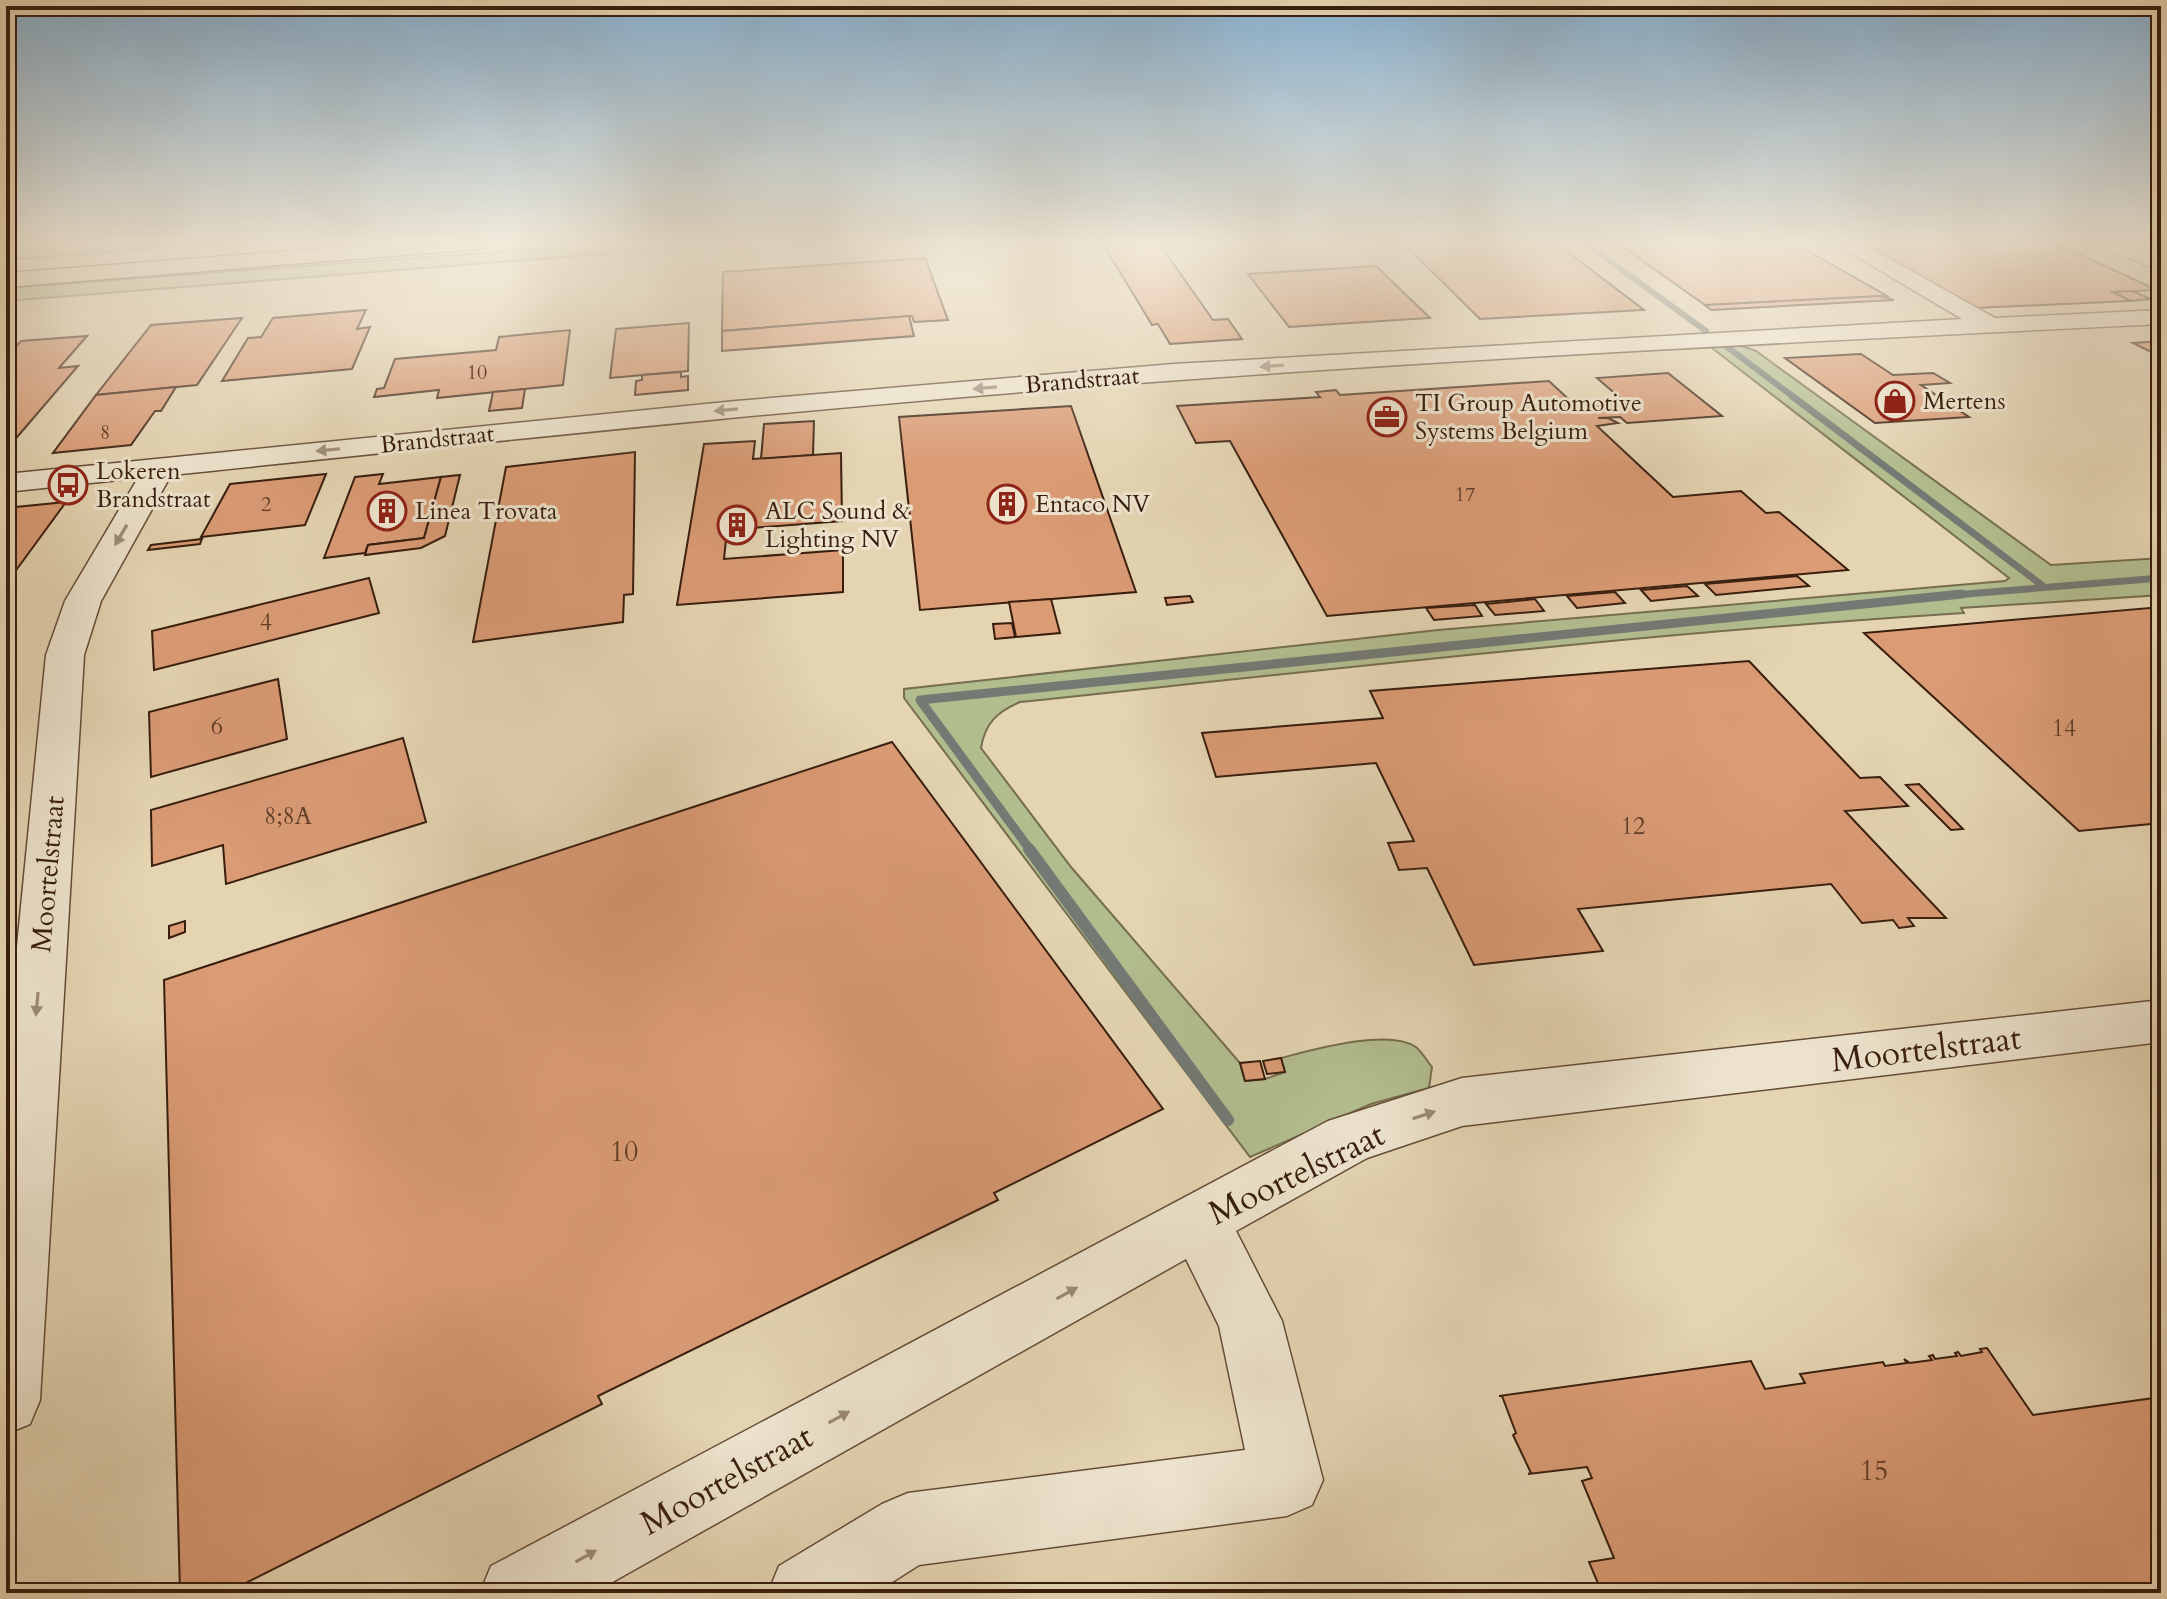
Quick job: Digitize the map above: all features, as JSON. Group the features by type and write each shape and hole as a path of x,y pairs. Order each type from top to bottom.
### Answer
{"street":[{"path":"1977,318 1990,325"},
{"name":"Brandstraat","path":"6,483 671,415 1159,374 2148,318"},
{"name":"Moortelstraat","path":"6,1400 65,655 83,601 160,467"},
{"name":"Moortelstraat","path":"518,1593 1348,1139 1462,1102 2161,1021"},
{"path":"806,1593 908,1530 1287,1480 1250,1321 1198,1221"}],"green space":[{"path":"1733,343 1756,351 2051,565 2161,558 2161,595 1961,608 1964,613 1491,653 1020,702 1005,710 989,725 981,748 1071,867 1240,1063 1245,1081 1265,1079 1285,1072 1281,1058 1369,1040 1403,1042 1416,1047 1432,1067 1429,1088 1371,1104 1250,1157 904,698 904,689 1438,630 2005,581 2009,578 1711,345"}],"building":[{"path":"242,318 197,385 96,395 151,325"},
{"path":"273,318 362,318 357,329 370,327 352,369 222,381 248,338 261,337"},
{"path":"722,318 891,318 722,331"},
{"path":"909,318 914,336 722,351 722,331"},
{"path":"913,318 948,320 914,322"},
{"path":"1148,318 1228,319 1242,339 1170,344 1158,324 1152,325"},
{"path":"1282,318 1430,318 1289,327"},
{"path":"689,323 688,371 610,378 616,329"},
{"path":"570,330 563,385 437,398 439,390 374,397 377,389 384,388 395,359 496,350 499,337"},
{"path":"87,336 59,368 78,366 6,450 6,357 21,341"},
{"path":"2161,341 2161,357 2133,343"},
{"name":"Mertens","path":"1861,354 1893,375 1933,373 1950,383 1921,385 1969,417 1875,423 1785,358"},
{"path":"681,372 681,377 688,376 688,390 635,395 636,381 642,380 642,375"},
{"path":"1668,373 1722,416 1627,423 1620,417 1598,418 1608,418 1618,423 1597,426 1673,497 1741,491 1766,513 1779,512 1848,570 1327,616 1230,441 1196,443 1177,406 1320,397 1316,392 1336,390 1340,395 1549,381 1578,408 1627,404 1597,378"},
{"path":"176,387 161,411 155,411 131,445 53,453 96,395"},
{"path":"525,389 522,408 489,411 493,392"},
{"name":"Entaco NV","path":"1071,406 1136,592 920,610 899,417"},
{"path":"814,421 813,455 761,459 764,424"},
{"name":"ALC Sound & Lighting NV","path":"755,441 753,459 841,453 842,521 727,530 724,559 843,550 843,592 677,605 704,444"},
{"path":"635,452 633,594 624,595 623,622 473,642 506,467"},
{"path":"326,474 305,525 201,537 230,484"},
{"name":"Linea Trovata","path":"383,474 379,484 441,477 424,538 368,545 365,553 324,558 355,477"},
{"path":"460,475 445,536 421,548 365,555 368,545 424,538 441,477"},
{"path":"66,502 6,584 6,508"},
{"path":"202,539 200,544 148,550 151,545"},
{"path":"1797,576 1809,586 1716,595 1705,584"},
{"path":"369,578 379,613 154,670 152,631"},
{"path":"1687,586 1698,596 1651,601 1641,590"},
{"path":"1615,592 1625,603 1577,608 1567,596"},
{"path":"1190,596 1193,602 1167,605 1165,598"},
{"path":"1051,599 1060,633 1016,637 1009,602"},
{"path":"1535,599 1544,611 1495,615 1486,604"},
{"path":"1475,605 1482,616 1434,620 1426,608"},
{"path":"2161,607 2161,823 2079,831 1864,633"},
{"path":"1012,623 1015,637 995,639 993,624"},
{"path":"1749,661 1860,778 1880,777 1908,806 1845,811 1946,918 1908,918 1914,926 1899,928 1893,920 1862,923 1831,884 1578,909 1603,951 1474,965 1427,868 1399,870 1388,843 1414,841 1376,763 1216,777 1202,733 1383,718 1370,691"},
{"path":"278,679 287,739 151,777 149,712"},
{"path":"403,738 426,822 226,884 223,845 152,866 151,810"},
{"path":"892,742 1163,1109 994,1193 998,1200 598,1396 602,1404 226,1593 180,1593 164,980"},
{"path":"1919,784 1963,829 1951,830 1906,785"},
{"path":"185,921 185,932 169,938 169,926"},
{"path":"1281,1058 1285,1072 1267,1074 1263,1061"},
{"path":"1260,1061 1265,1079 1245,1081 1240,1063"},
{"path":"1987,1348 2033,1415 2161,1397 2161,1593 1602,1593 1589,1562 1614,1558 1582,1481 1592,1478 1587,1467 1528,1474 1531,1473 1513,1435 1516,1433 1502,1396 1499,1396 1751,1361 1765,1389 1805,1383 1800,1374 1883,1362 1885,1366 1907,1363 1904,1359 1910,1363 1932,1360 1929,1356 1933,1355 1935,1359 1957,1356 1955,1353 1958,1352 1961,1356"}],"waterway":[{"path":"1688,318 1706,331"},
{"path":"1726,346 1795,398"},
{"path":"1792,396 2043,586"},
{"path":"1944,596 2161,578"},
{"path":"1944,596 1962,594"},
{"path":"1031,851 920,700 1944,596"},
{"path":"1029,849 1228,1120"}],"place":[{"name":"Mertens","path":"1895,401"},
{"name":"TI Group Automotive Systems Belgium","path":"1387,417"},
{"name":"Lokeren Brandstraat","path":"68,485"},
{"name":"Entaco NV","path":"1007,504"},
{"name":"Linea Trovata","path":"387,511"},
{"name":"ALC Sound & Lighting NV","path":"737,525"}]}
